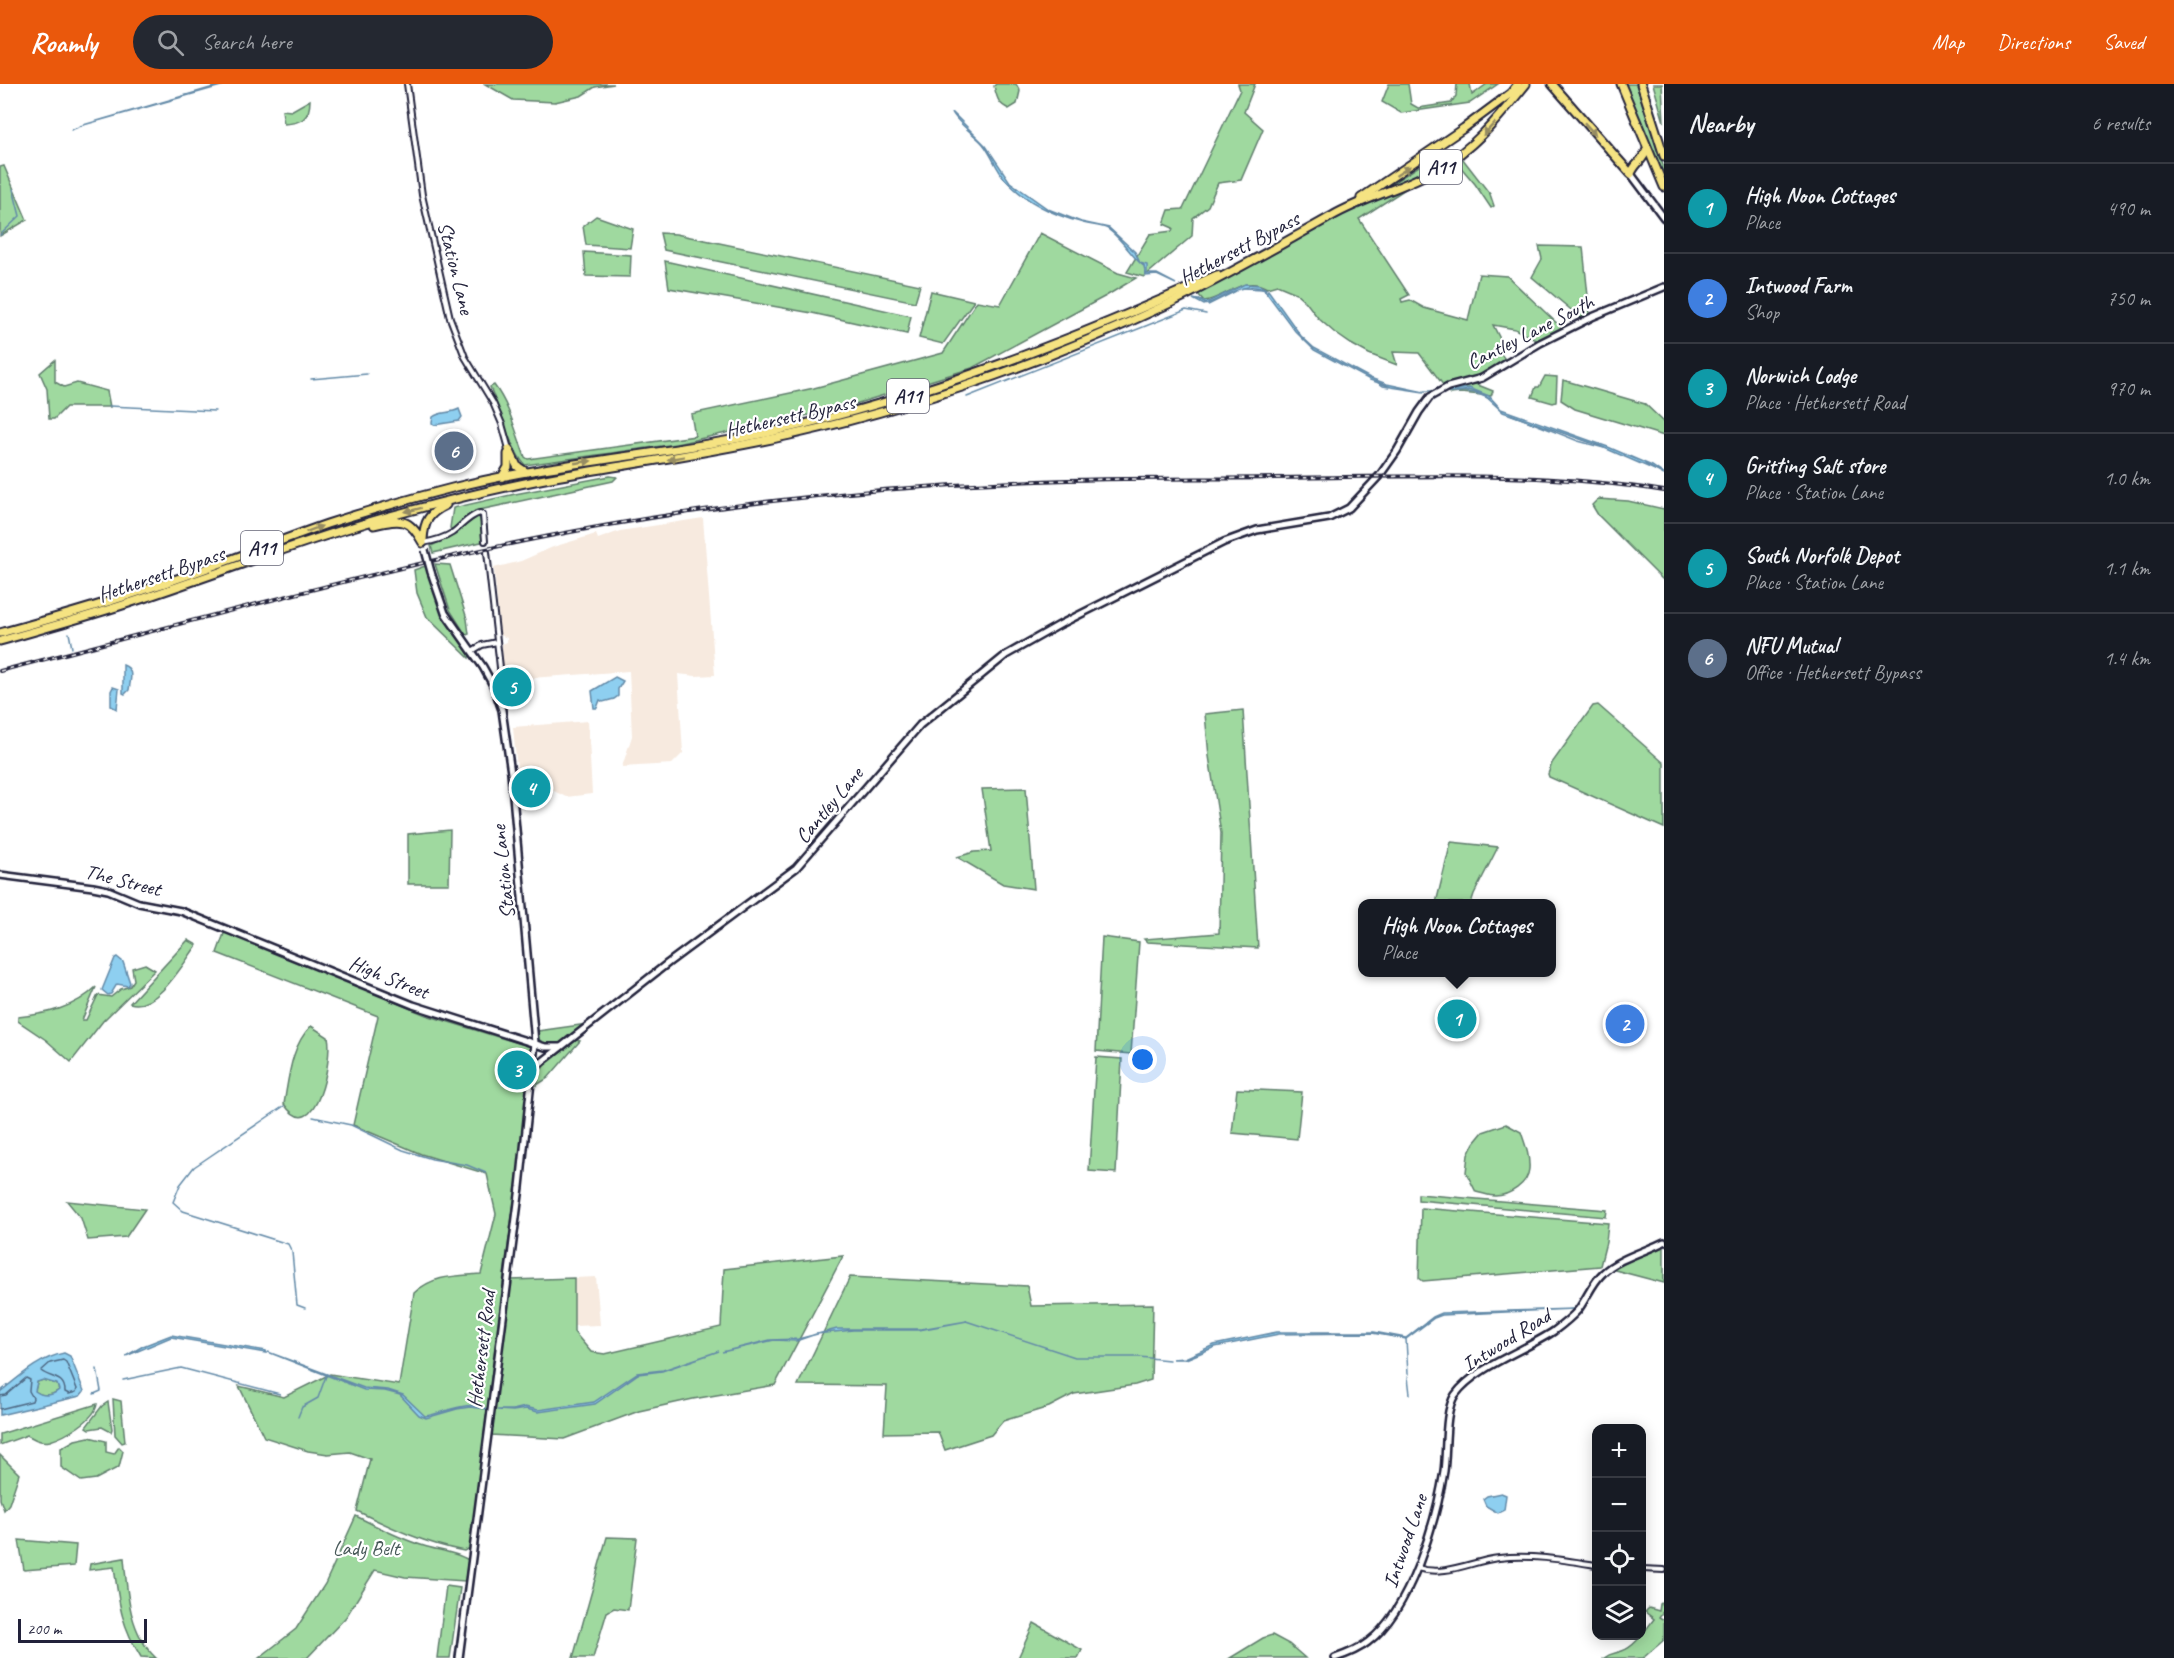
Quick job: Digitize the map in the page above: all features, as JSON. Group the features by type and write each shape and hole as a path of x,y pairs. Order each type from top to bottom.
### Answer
{"highway":[{"name":"Hethersett Bypass","path":"0,633 153,588 346,518 419,497 526,472 710,444 774,431 886,402 998,366 1215,276 1353,202 1464,128 1511,93 1518,84"},
{"name":"Hethersett Bypass","path":"0,641 122,605 349,528 470,496 576,473 699,454 795,434 922,400 1062,350 1163,307 1343,210 1435,171 1480,138 1526,84"},
{"path":"1552,84 1631,174 1647,149"},
{"path":"1621,84 1664,187"},
{"path":"1641,84 1664,156"},
{"path":"508,449 517,466 526,472"},
{"path":"502,477 508,467 508,449"},
{"name":"A11","path":"424,546 425,524 430,514 444,505 470,496"},
{"name":"A11","path":"349,528 400,520 413,526 424,546"}],"street":[{"name":"Station Lane","path":"407,84 422,195 450,318 465,357 496,409 508,449"},
{"path":"1631,174 1664,218"},
{"name":"Cantley Lane South","path":"1125,591 1242,535 1329,518 1349,508 1380,476 1424,404 1433,395 1448,387 1482,378 1540,343 1592,317 1664,287"},
{"path":"424,546 452,533 471,517 480,513 483,515 486,542"},
{"name":"Station Lane","path":"424,546 445,613 483,667 499,699 506,729 535,1043"},
{"name":"Station Lane","path":"487,552 503,694 503,698 499,699"},
{"name":"Cantley Lane","path":"533,1069 668,963 796,868 902,743 958,692 1006,655 1030,640 1125,591"},
{"path":"471,652 482,645 496,642"},
{"name":"The Street","path":"0,875 108,890 139,903 181,911 233,931"},
{"name":"High Street","path":"233,931 413,1005 535,1043"},
{"path":"535,1043 545,1047 560,1047"},
{"name":"Hethersett Road","path":"459,1658 535,1043"},
{"name":"Intwood Road","path":"1451,1403 1456,1393 1473,1378 1553,1332 1570,1318 1608,1268 1664,1242"},
{"name":"Intwood Lane","path":"1335,1658 1353,1652 1368,1642 1392,1617 1402,1601 1416,1568 1440,1491 1451,1403"},
{"path":"1416,1568 1456,1570 1486,1560 1515,1557 1556,1559 1592,1564"},
{"path":"1646,1569 1664,1570"}],"shaded area":[{"path":"703,518 715,675 678,674 683,753 672,764 622,767 632,736 629,671 503,680 502,644 507,642 507,638 500,635 494,568 521,561 553,547 596,534 598,539 620,531"},
{"path":"588,721 592,794 566,797 554,791 547,791 541,799 520,800 513,727"},
{"path":"596,1277 600,1325 574,1326 574,1278"}],"green space":[{"path":"485,84 614,84 595,87 581,96 555,102 513,100"},
{"path":"996,84 1016,84 1020,91 1017,104 1009,109 1002,105 996,94 994,86"},
{"path":"1238,84 1255,84 1244,112 1263,129 1241,180 1218,183 1208,206 1193,218 1192,236 1144,277 1127,272 1150,234 1172,231 1173,228 1164,224 1169,210 1183,209 1240,90"},
{"path":"1389,84 1408,84 1411,104 1418,108 1451,103 1456,96 1457,84 1470,84 1472,95 1487,84 1498,84 1470,103 1401,113 1382,102"},
{"path":"1625,84 1636,84 1664,168 1664,183"},
{"path":"1653,84 1662,84 1664,122"},
{"path":"310,100 308,112 303,119 284,124 282,110 291,111"},
{"path":"1441,152 1459,154 1490,194 1494,206 1491,208 1453,158 1359,219 1409,295 1401,299 1402,302 1410,300 1424,308 1468,320 1479,274 1507,276 1563,329 1539,342 1515,329 1493,325 1502,343 1501,354 1507,362 1473,383 1493,391 1491,396 1450,394 1419,353 1393,352 1397,365 1369,354 1335,333 1296,293 1277,285 1267,288 1258,284 1243,285 1204,301 1198,294 1336,219"},
{"path":"4,166 27,220 0,236 0,167"},
{"path":"596,216 633,229 630,248 586,245 583,226"},
{"path":"660,233 676,234 920,285 915,302 664,250"},
{"path":"1040,233 1118,273 1136,278 972,368 845,407 676,444 525,465 510,439 490,387 494,385 500,393 525,457 528,459 695,436 691,414 814,388 943,353 977,301 1000,305"},
{"path":"1539,246 1583,247 1590,316 1582,319 1532,277 1542,259"},
{"path":"584,252 631,255 630,277 586,276"},
{"path":"665,261 911,316 907,334 812,313 669,288"},
{"path":"931,291 974,301 943,344 919,338"},
{"path":"55,360 55,382 64,387 77,383 107,391 110,407 66,407 54,419 49,419 47,389 40,373"},
{"path":"1545,376 1557,377 1556,402 1532,397 1536,387 1539,387"},
{"path":"1563,380 1645,404 1664,422 1664,436 1575,409 1561,400"},
{"path":"610,476 617,477 613,481 475,511 452,530 450,528 453,508"},
{"path":"1598,499 1628,501 1664,509 1664,581 1598,515 1592,505"},
{"path":"477,517 480,518 483,539 481,542 433,553 431,546 452,536"},
{"path":"435,564 450,565 467,619 469,634 466,635 450,610"},
{"path":"425,566 442,613 470,653 469,658 427,617 417,593 414,570"},
{"path":"1598,705 1664,763 1664,828 1549,777 1552,763 1593,706"},
{"path":"1243,710 1258,948 1147,942 1144,939 1219,933 1221,833 1205,714"},
{"path":"1026,788 1034,889 1003,884 957,857 974,852 991,851 982,789"},
{"path":"450,830 449,884 408,884 408,834"},
{"path":"1451,842 1498,847 1472,899 1437,899"},
{"path":"225,931 426,1015 532,1049 531,1057 524,1053 513,1054 500,1071 506,1079 524,1084 527,1077 531,1078 470,1548 464,1551 423,1540 357,1511 370,1459 350,1452 328,1454 308,1451 264,1437 239,1386 284,1397 330,1374 399,1385 414,1293 437,1280 453,1276 481,1274 496,1214 487,1174 421,1154 353,1125 378,1016 217,953"},
{"path":"1102,937 1139,942 1131,1054 1096,1051"},
{"path":"188,940 197,945 177,974 159,994 140,1004 130,1003"},
{"path":"145,964 155,970 103,1021 71,1062 46,1040 18,1021 18,1017 60,1009 79,1000 96,987 82,1020 86,1020 98,995 111,997 121,989 130,986 134,980 132,968"},
{"path":"587,1024 561,1043 542,1043 538,1038 538,1031"},
{"path":"311,1026 328,1037 325,1079 313,1108 305,1116 295,1115 284,1104 295,1052"},
{"path":"576,1040 580,1041 548,1078 537,1085 541,1070 550,1058 562,1047"},
{"path":"1096,1057 1122,1059 1116,1173 1089,1171"},
{"path":"1237,1089 1302,1092 1297,1139 1232,1133"},
{"path":"1506,1124 1521,1132 1529,1159 1528,1174 1517,1188 1506,1194 1493,1196 1476,1192 1466,1172 1468,1155 1483,1132"},
{"path":"1418,1194 1607,1210 1606,1217 1418,1200"},
{"path":"67,1201 145,1209 126,1237 88,1240 81,1218"},
{"path":"1421,1208 1608,1223 1600,1266 1423,1281 1419,1278"},
{"path":"1664,1246 1664,1283 1611,1269"},
{"path":"843,1256 775,1385 639,1411 564,1439 491,1435 511,1280 574,1278 574,1332 591,1352 605,1354 721,1327 724,1269"},
{"path":"850,1277 1027,1286 1031,1306 1153,1304 1151,1380 1135,1385 1074,1394 1049,1407 1003,1421 991,1435 945,1450 938,1432 884,1433 887,1386 798,1385"},
{"path":"43,1380 57,1384 59,1390 47,1395 38,1393 35,1391 37,1382"},
{"path":"113,1399 121,1401 125,1442 122,1443 115,1435"},
{"path":"108,1402 111,1432 102,1427 89,1429 86,1427 102,1406"},
{"path":"97,1404 85,1422 56,1439 44,1441 27,1435 0,1445 0,1434"},
{"path":"89,1437 106,1441 106,1452 114,1454 119,1447 123,1451 119,1467 96,1479 81,1481 61,1467 61,1448 75,1440"},
{"path":"0,1455 19,1474 9,1504 4,1510 0,1499"},
{"name":"Lady Belt","path":"356,1516 406,1540 468,1560 465,1581 405,1577 375,1570 346,1617 307,1658 259,1658 296,1629 325,1584"},
{"path":"607,1537 637,1538 628,1610 614,1608 607,1612 593,1658 573,1658"},
{"path":"19,1540 76,1545 74,1566 24,1570"},
{"path":"124,1558 128,1598 135,1624 140,1637 156,1658 141,1657 129,1635 119,1603 114,1567 89,1570 90,1564"},
{"path":"446,1586 460,1588 450,1658 437,1658"},
{"path":"1664,1601 1664,1610 1659,1617 1664,1620 1664,1640 1643,1658 1604,1658 1627,1649 1637,1640 1646,1640 1646,1629 1654,1619 1646,1611 1649,1608 1659,1611 1660,1604"},
{"path":"1034,1623 1082,1650 1078,1658 1018,1658"},
{"path":"1272,1635 1289,1644 1305,1658 1230,1658 1263,1638"}],"water":[{"path":"224,84 228,84 80,126"},
{"path":"952,112 986,146 1010,182 1048,209 1081,222 1109,228 1135,252 1140,263 1106,228 1083,223 1060,215 1040,206 1021,194 1002,175 983,144"},
{"path":"1140,263 1147,265 1147,274 1157,274 1176,284 1157,275 1146,276 1144,266"},
{"path":"1245,284 1259,285 1266,289 1242,288 1204,305 1193,299 1208,302"},
{"path":"1268,290 1301,336 1314,348 1370,378 1424,392 1391,387 1370,380 1314,350 1295,331 1266,292"},
{"path":"1469,388 1489,396 1501,409 1608,447 1652,466 1664,474 1600,446 1503,412 1483,394 1468,390 1454,393 1445,391"},
{"path":"459,409 462,417 459,421 434,425 432,423 436,415"},
{"path":"123,665 129,669 131,676 129,690 125,694 123,693"},
{"path":"615,677 623,681 618,689 618,696 603,702 600,700 597,708 594,708 592,691"},
{"path":"113,687 119,689 117,709 111,706"},
{"path":"117,957 123,962 130,983 128,986 117,984 108,995 102,990"},
{"path":"1574,1309 1442,1315 1434,1318 1406,1339 1372,1333 1279,1334 1215,1347 1186,1359 1172,1359 1185,1358 1214,1345 1277,1332 1374,1332 1406,1338 1433,1317 1442,1313"},
{"path":"967,1321 919,1330 853,1330 819,1334 837,1329 921,1329"},
{"path":"171,1335 266,1351 266,1353 171,1337 126,1356 143,1346"},
{"path":"812,1335 796,1341 774,1340 722,1352 770,1340 798,1339"},
{"path":"719,1351 662,1371 638,1374 595,1404 538,1412 526,1409 497,1410 525,1407 538,1410 594,1402 637,1373 663,1370"},
{"path":"268,1352 364,1388 388,1390 403,1395 425,1416 473,1405 487,1409 470,1407 426,1418 419,1415 400,1395 385,1391 364,1390"},
{"path":"64,1353 70,1356 84,1391 80,1396 0,1415 0,1392 30,1368 55,1355","holes":["43,1380 57,1384 59,1390 50,1395 35,1391 37,1382"]},
{"path":"1501,1493 1506,1495 1504,1510 1498,1513 1486,1506 1483,1499"}],"waterway":[{"path":"71,130 81,126"},
{"path":"0,235 20,216 13,189"},
{"path":"1243,288 1263,289 1267,292"},
{"path":"1199,300 1208,305 1236,291"},
{"path":"967,397 1186,310 1206,314"},
{"path":"311,379 367,374"},
{"path":"1377,382 1389,387"},
{"path":"1424,391 1442,387"},
{"path":"1448,390 1476,393 1490,399"},
{"path":"109,406 215,411"},
{"path":"1510,414 1578,441 1604,448"},
{"path":"1645,464 1664,475"},
{"path":"69,633 72,648"},
{"path":"284,1106 194,1167 180,1185 173,1202 183,1211 288,1244 292,1252 297,1305 305,1308"},
{"path":"313,1117 351,1125 403,1150 432,1159 467,1165 486,1173"},
{"path":"966,1321 1075,1357 1139,1357 1169,1360"},
{"path":"1406,1339 1408,1374"},
{"path":"123,1380 181,1368 280,1394"},
{"path":"94,1394 101,1391 97,1369"},
{"path":"298,1417 302,1407 318,1398 326,1376"},
{"path":"1408,1377 1410,1394"}],"railway":[{"path":"0,671 303,592 455,556 609,525 769,501 930,486 1127,479 1519,477 1616,484 1664,491"}],"place":[{"name":"NFU Mutual","path":"454,451"},
{"name":"South Norfolk Depot","path":"512,687"},
{"name":"Gritting Salt store","path":"531,788"},
{"name":"High Noon Cottages","path":"1457,1019"},
{"name":"Intwood Farm","path":"1625,1024"},
{"name":"Norwich Lodge","path":"517,1070"}]}
